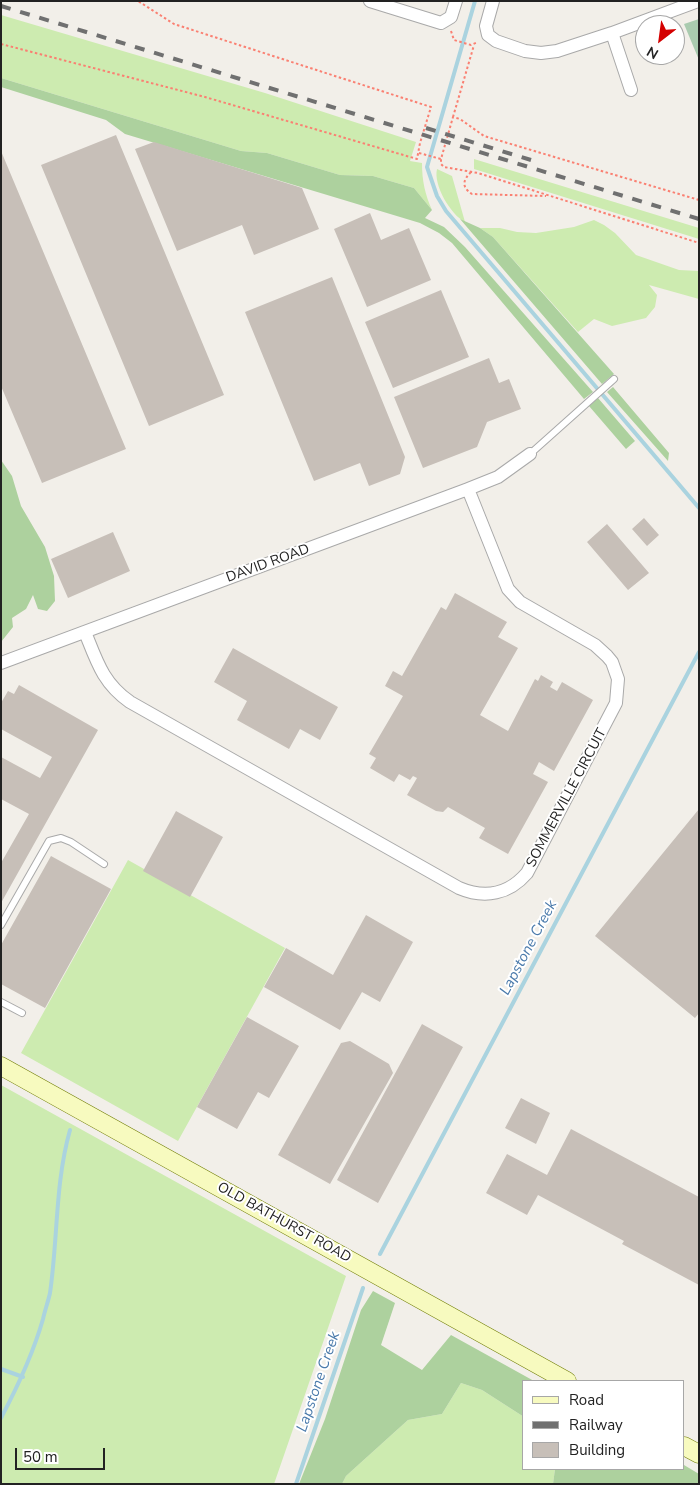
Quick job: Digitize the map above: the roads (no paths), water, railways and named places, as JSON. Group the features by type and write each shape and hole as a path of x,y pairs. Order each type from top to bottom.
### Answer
{"main road":[{"name":"OLD BATHURST ROAD","path":"1,1066 565,1380"},
{"path":"685,1447 699,1454"}],"street":[{"path":"370,1 441,23 451,16 456,1"},
{"path":"493,1 487,21 486,31 488,35 496,41 525,51 541,53 557,51 612,34 698,1"},
{"path":"612,34 631,90"},
{"name":"DAVID ROAD","path":"1,664 468,489 498,477 530,454"},
{"name":"SOMMERVILLE CIRCUIT","path":"85,632 105,679 112,688 130,702 460,888 477,894 492,894 503,891 520,881 527,873 616,703 618,685 612,662 601,650 520,602 508,589 468,489"}],"lane":[{"path":"530,454 614,379"},
{"path":"1,925 49,841 61,838 66,840 104,864"},
{"path":"1,1002 22,1013"}],"waterway":[{"path":"475,1 427,167 437,196 446,211 699,508"},
{"name":"Lapstone Creek","path":"380,1254 699,652"},
{"path":"1,1418 30,1357 49,1296 53,1272 59,1190 70,1130"},
{"name":"Lapstone Creek","path":"296,1484 363,1288"},
{"path":"1,1369 23,1377"}],"railway":[{"path":"1,6 699,219"},
{"path":"426,128 531,160"}]}
